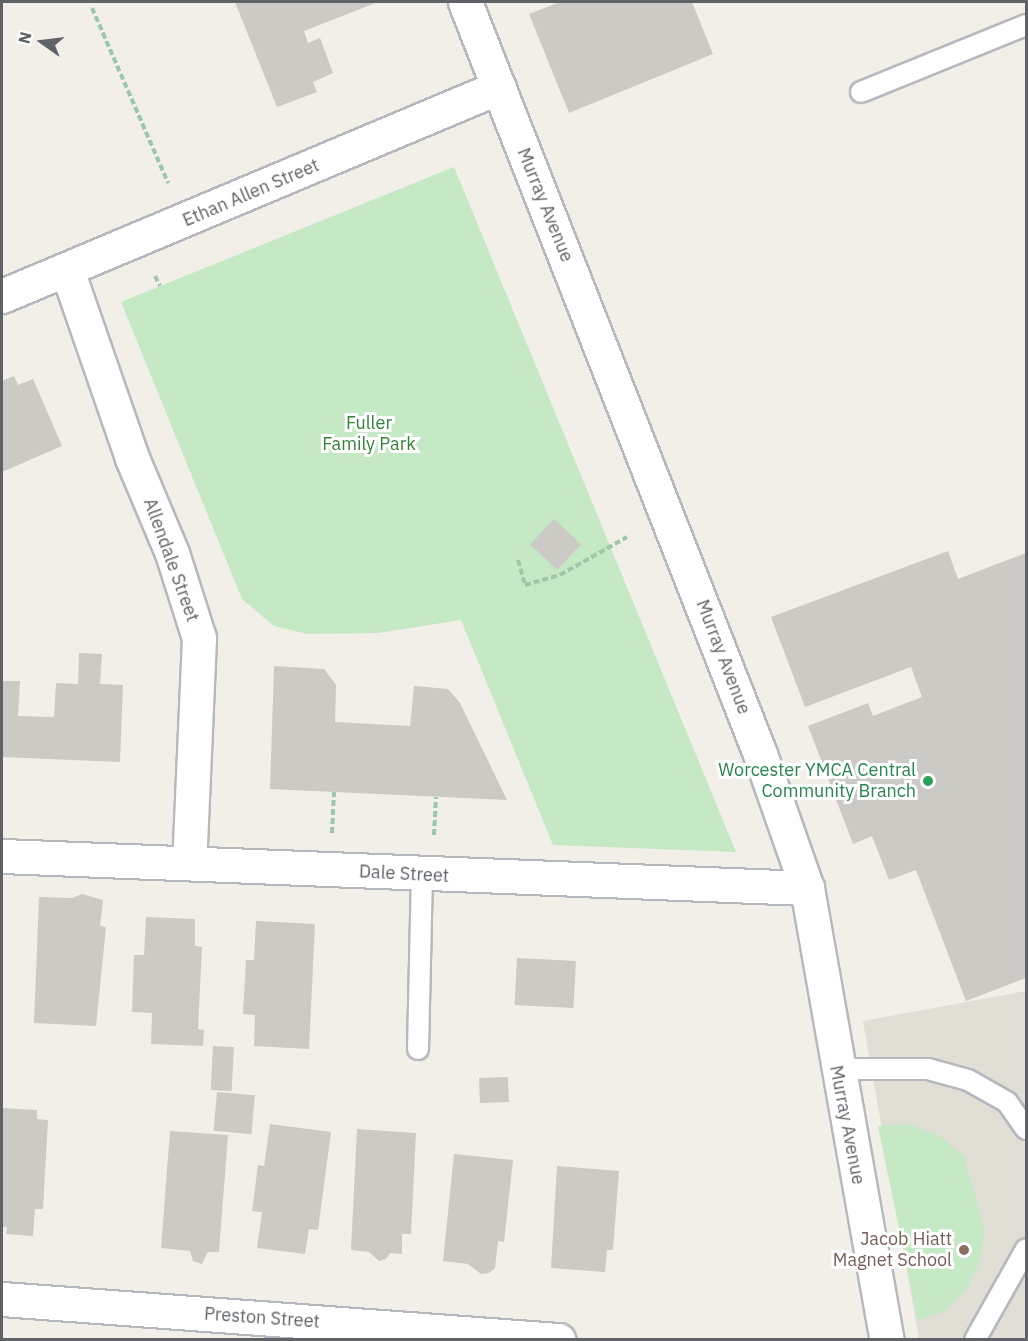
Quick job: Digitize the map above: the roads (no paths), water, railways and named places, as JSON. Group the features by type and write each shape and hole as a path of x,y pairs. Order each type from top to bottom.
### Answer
{"street":[{"name":"Murray Avenue","path":"465,2 756,743 807,888 837,1069 887,1340"},
{"name":"Ethan Allen Street","path":"2,296 499,87"},
{"name":"Allendale Street","path":"67,270 132,458 172,553 199,638 189,862"},
{"name":"Dale Street","path":"2,856 189,862 428,861 807,888"},
{"name":"Preston Street","path":"2,1299 558,1340"}],"lane":[{"path":"861,92 1026,25"},
{"path":"418,1049 428,861"},
{"path":"837,1069 928,1070 968,1080 1007,1102 1026,1130"},
{"path":"975,1340 1026,1249"}],"place":[{"name":"Worcester YMCA Central Community Branch","path":"928,781"},
{"name":"Jacob Hiatt Magnet School","path":"964,1250"}],"park label":[{"name":"Fuller Family Park","path":"369,434"}]}
